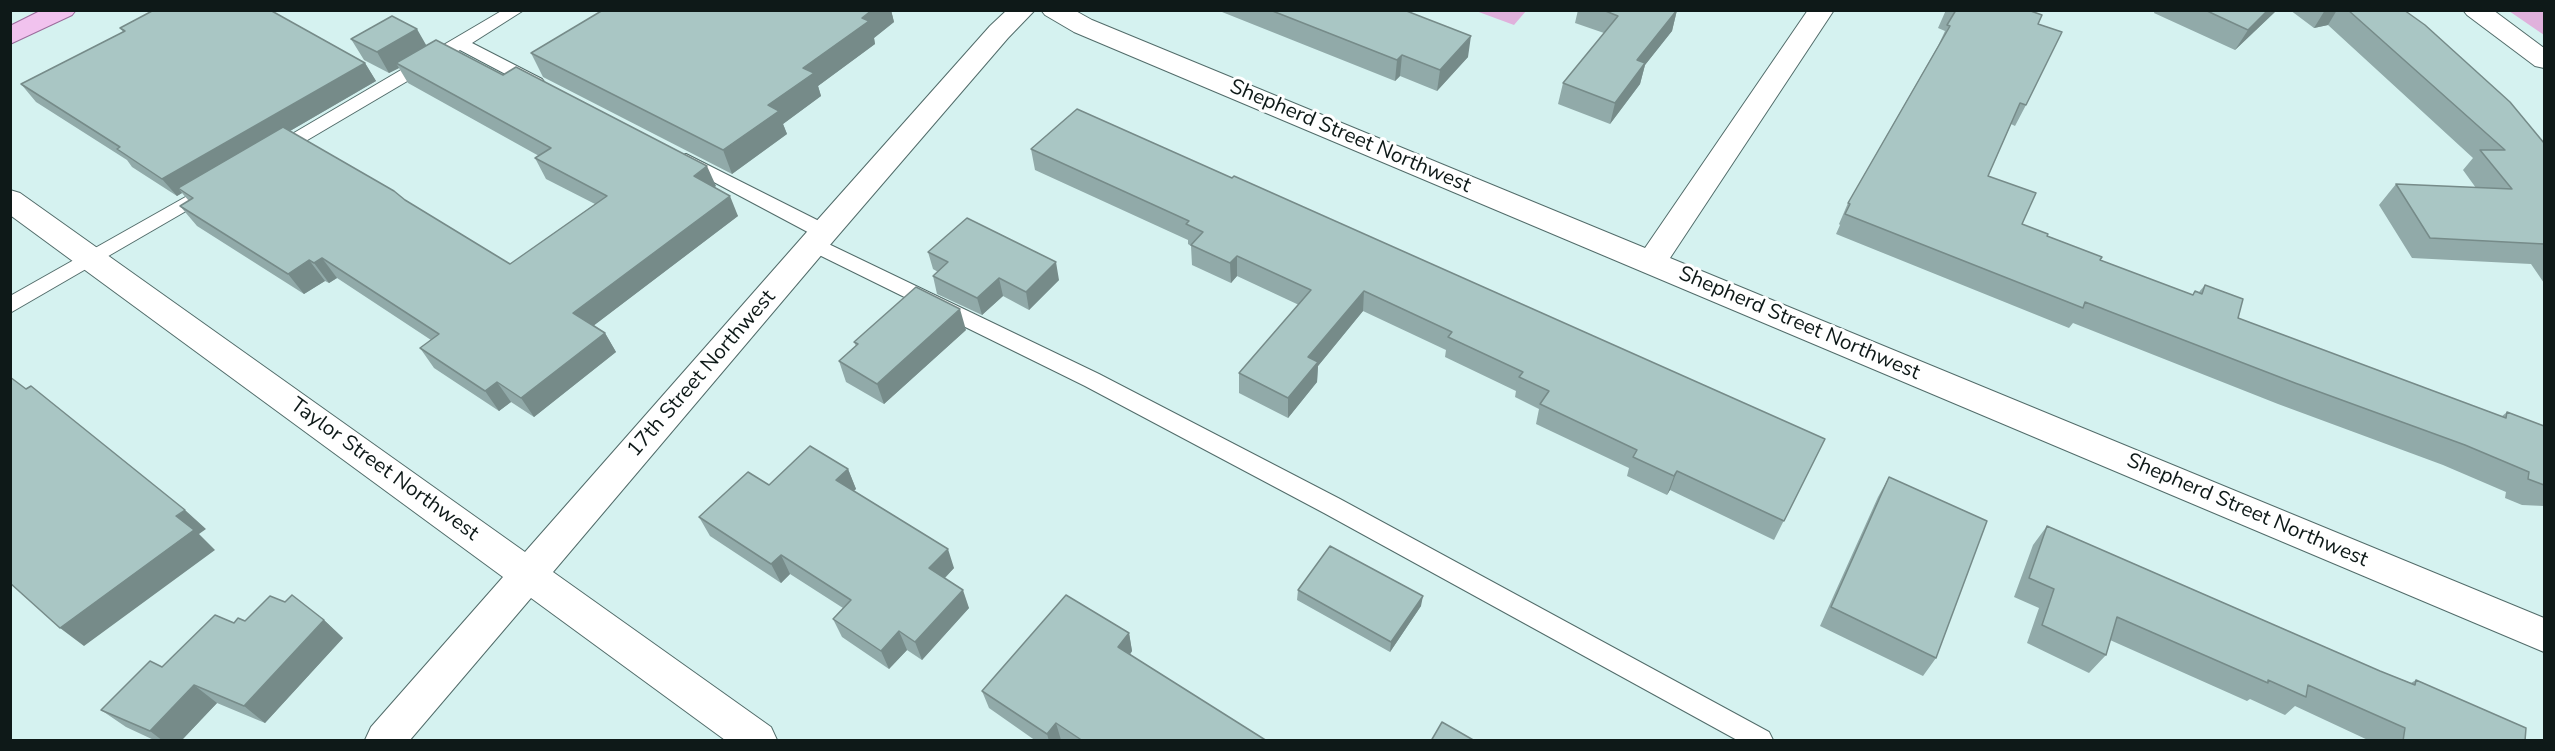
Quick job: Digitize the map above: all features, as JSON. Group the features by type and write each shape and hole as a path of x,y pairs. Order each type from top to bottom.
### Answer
{"main road":[{"path":"10,36 63,10"}],"street":[{"name":"17th Street Northwest","path":"385,741 819,238 999,32 1022,10"},
{"name":"Shepherd Street Northwest","path":"1054,10 1083,26 2544,635"},
{"path":"1651,262 1821,10"},
{"path":"2476,10 2544,60"},
{"name":"Taylor Street Northwest","path":"10,200 757,741"}],"lane":[{"path":"257,162 516,10"},
{"path":"461,44 556,93"},
{"path":"672,153 819,238 1332,506 1760,741"},
{"path":"10,306 216,186"}],"shaded area":[{"path":"1526,10 1514,25 1476,11"},
{"path":"2509,11 2544,11 2544,35"}],"building":[{"path":"154,10 270,10 365,63 162,179 117,149 120,147 21,84 125,31 120,28"},
{"path":"603,10 872,10 862,18 869,21 803,68 814,73 768,105 779,111 723,150 531,53"},
{"path":"1270,10 1404,10 1471,36 1440,70 1402,55 1397,60"},
{"path":"1603,10 1677,10 1637,60 1645,63 1615,103 1563,83 1618,16"},
{"path":"1956,10 2028,10 2042,15 2038,24 2062,32 2026,105 2020,103 1988,176 2036,193 2022,224 2102,257 2100,260 2193,295 2195,291 2202,294 2205,285 2243,299 2238,318 2506,418 2507,412 2544,426 2544,485 2528,479 2529,472 2465,445 2295,383 2085,302 2083,308 1845,214 1850,204 1848,203 1950,26 1947,25"},
{"path":"2205,10 2268,10 2248,30"},
{"path":"2348,10 2404,10 2425,25 2510,102 2544,143 2544,244 2430,238 2396,184 2512,189 2480,150 2505,150"},
{"path":"392,16 417,29 377,52 351,39"},
{"path":"436,40 503,75 516,67 707,166 694,176 730,196 573,313 605,333 521,398 497,382 485,391 420,348 439,334 322,258 314,263 309,260 288,274 180,206 193,198 178,188 283,127 394,191 510,264 607,196 535,158 551,148 396,63"},
{"path":"1077,109 1232,178 1234,176 1825,439 1784,521 1677,471 1674,476 1633,457 1637,450 1540,404 1549,391 1519,377 1523,372 1448,337 1452,332 1364,291 1308,357 1318,362 1288,398 1239,373 1311,290 1237,256 1230,263 1191,245 1203,232 1186,224 1189,221 1031,149"},
{"path":"967,218 1056,262 1026,292 999,278 977,298 933,276 948,262 928,252"},
{"path":"916,287 960,309 877,384 839,361 858,344 854,342"},
{"path":"10,377 26,389 31,386 185,510 176,516 194,530 60,628 10,583"},
{"path":"810,446 848,469 836,480 948,549 929,568 963,590 915,642 899,631 881,651 833,619 851,600 781,555 771,564 699,517 748,472 769,485"},
{"path":"1889,477 1987,521 1936,658 1831,607"},
{"path":"2047,526 2380,671 2415,685 2416,680 2526,728 2525,741 2403,741 2405,728 2308,685 2306,697 2268,680 2268,683 2117,617 2106,655 2042,625 2054,589 2029,578"},
{"path":"1330,546 1423,596 1391,642 1298,590"},
{"path":"292,595 324,620 244,706 194,685 150,731 101,710 150,661 162,667 215,615 234,623 238,618 245,621 270,596 285,602"},
{"path":"1066,595 1129,633 1118,647 1267,741 1083,741 1056,723 1047,734 982,691"},
{"path":"1442,722 1475,741 1431,741"}]}
